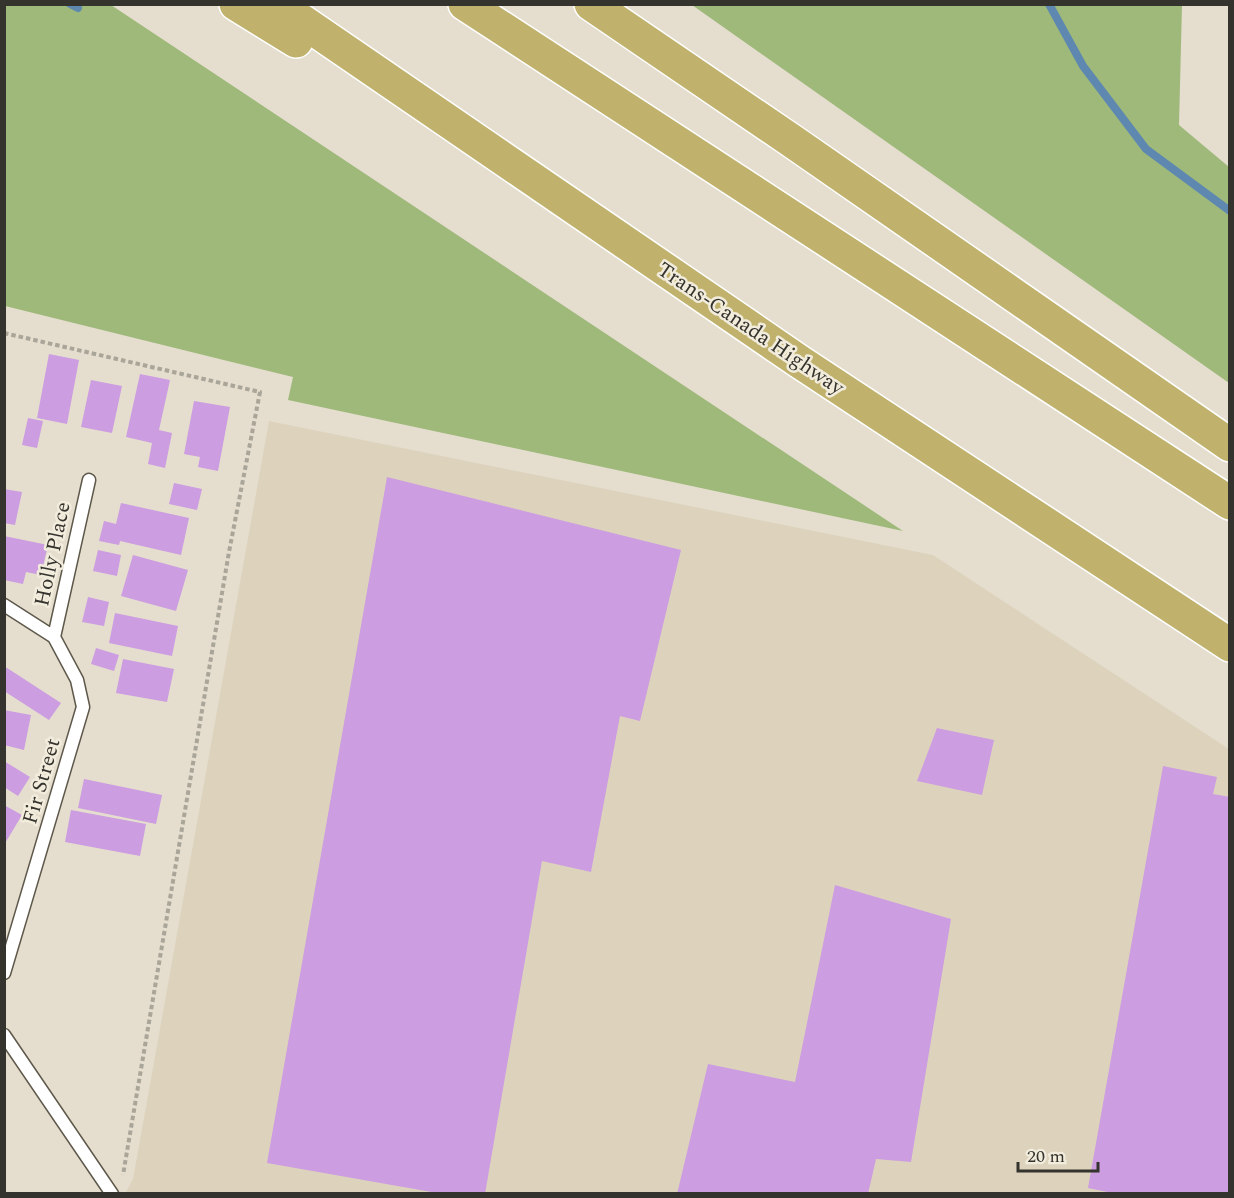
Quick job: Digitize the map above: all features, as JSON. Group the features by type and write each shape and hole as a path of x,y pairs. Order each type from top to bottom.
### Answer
{"highway":[{"path":"236,4 558,198"},
{"name":"Trans-Canada Highway","path":"277,4 800,362 1230,645"},
{"path":"465,4 1230,503"},
{"path":"591,4 1230,445"}],"lane":[{"name":"Holly Place","path":"54,637 89,480"},
{"path":"4,605 54,637"},
{"name":"Fir Street","path":"4,973 83,707 77,680 54,637"},
{"path":"4,1035 112,1194"}],"path":[{"path":"4,333 260,392 227,564 122,1176"}],"shaded area":[{"path":"269,421 933,555 1229,749 1229,1193 125,1194 133,1179"}],"green space":[{"path":"5,4 111,5 903,531 288,400 293,377 5,306"},
{"path":"692,5 1182,5 1179,125 1229,167 1229,383"}],"building":[{"path":"49,354 79,360 67,424 37,418"},
{"path":"140,374 170,380 159,430 172,433 165,468 148,464 152,443 126,437"},
{"path":"91,380 122,386 112,433 81,427"},
{"path":"194,401 230,407 218,471 198,467 200,457 184,454"},
{"path":"28,418 43,421 37,448 22,445"},
{"path":"387,477 681,550 640,721 620,716 591,872 542,861 485,1194 443,1194 267,1163"},
{"path":"174,483 202,489 197,510 169,504"},
{"path":"4,489 22,492 15,525 4,523"},
{"path":"121,503 189,518 181,555 120,541 119,545 99,541 104,521 116,524"},
{"path":"4,536 48,545 41,575 26,572 23,584 4,580"},
{"path":"98,550 121,555 117,576 93,571"},
{"path":"133,555 188,570 176,611 121,596"},
{"path":"88,597 109,602 104,626 82,622"},
{"path":"115,613 178,626 172,656 109,643"},
{"path":"96,648 119,655 114,671 91,664"},
{"path":"123,659 174,669 167,702 116,693"},
{"path":"4,666 61,703 49,720 4,691"},
{"path":"4,710 31,715 24,750 4,745"},
{"path":"937,728 994,740 982,795 917,781"},
{"path":"4,761 30,777 18,796 4,787"},
{"path":"1163,766 1217,777 1213,794 1230,797 1230,1194 1117,1194 1088,1188"},
{"path":"84,779 162,795 156,824 78,808"},
{"path":"4,805 22,815 4,845"},
{"path":"71,810 146,824 140,856 65,842"},
{"path":"835,885 951,919 911,1162 876,1159 868,1194 677,1194 708,1064 795,1082"}],"waterway":[{"path":"70,4 78,8"},
{"path":"1049,4 1083,66 1146,149 1230,211"}]}
